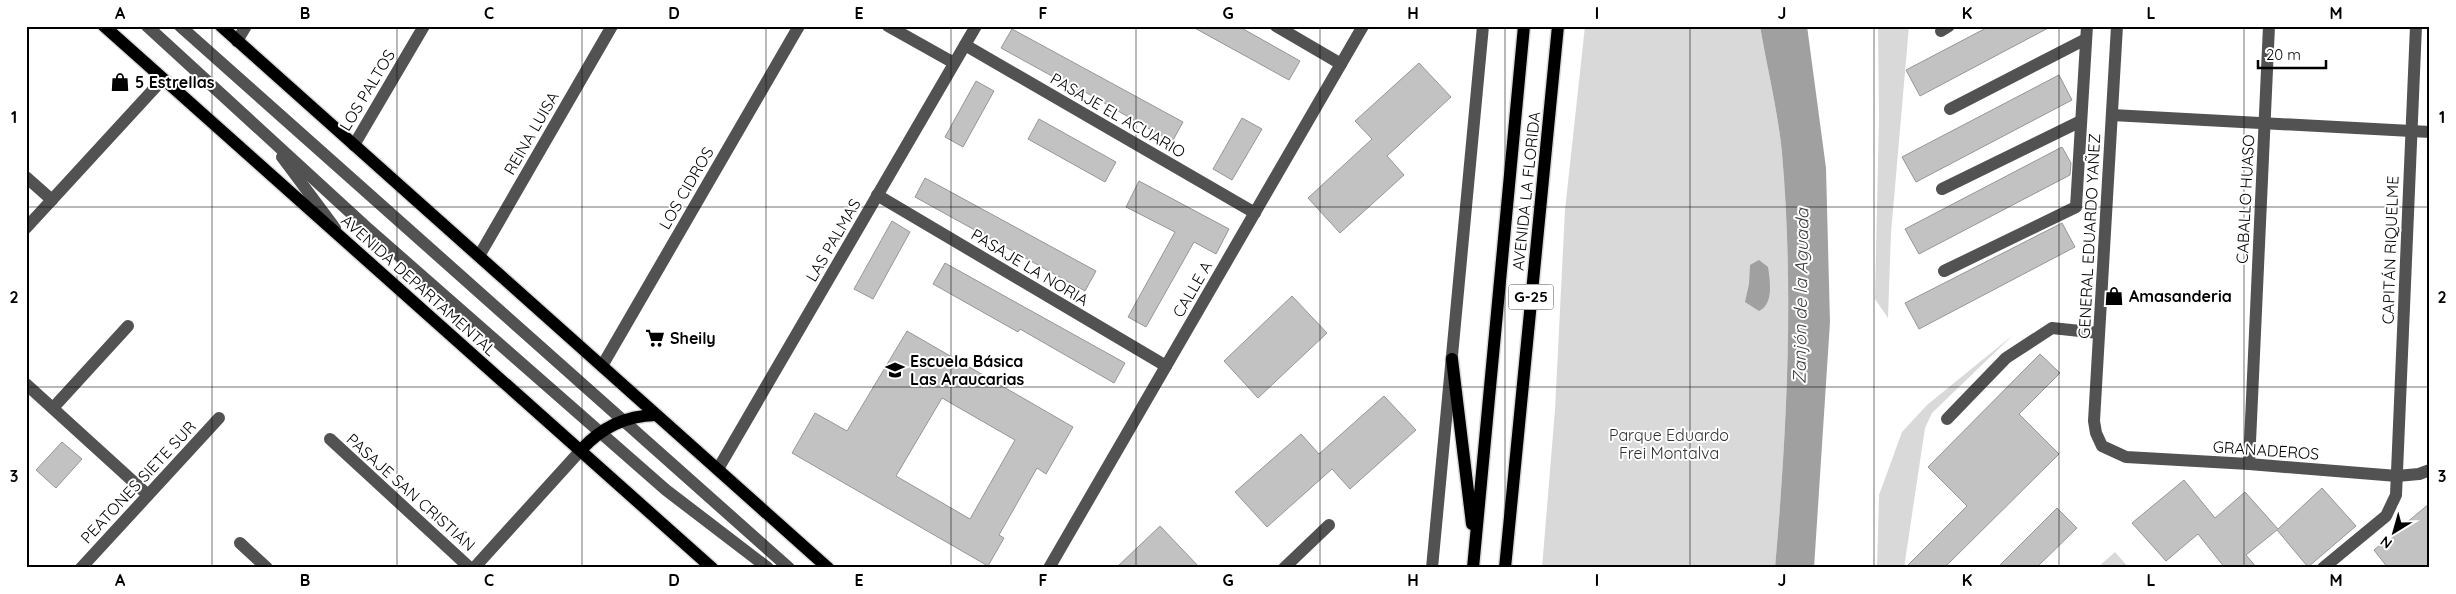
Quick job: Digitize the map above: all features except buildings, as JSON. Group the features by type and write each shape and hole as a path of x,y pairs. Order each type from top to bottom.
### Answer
{"main road":[{"name":"AVENIDA DEPARTAMENTAL","path":"104,26 712,568"},
{"path":"221,26 828,568"},
{"name":"AVENIDA LA FLORIDA","path":"1473,568 1524,26"},
{"name":"AVENIDA LA FLORIDA","path":"1505,568 1558,26"},
{"path":"1452,359 1475,549"},
{"path":"581,450 601,432 622,420 656,415"}],"street":[{"path":"147,26 365,226 666,490 768,568"},
{"path":"180,26 789,568"},
{"path":"238,41 246,26"},
{"name":"LOS PALTOS","path":"354,144 424,26"},
{"name":"REINA LUISA","path":"479,256 612,26"},
{"name":"LOS CIDROS","path":"602,366 799,26"},
{"path":"888,26 954,63"},
{"name":"LAS PALMAS","path":"718,469 976,26"},
{"path":"1276,26 1341,64"},
{"name":"CALLE A","path":"1049,568 1363,26"},
{"path":"1432,568 1483,26"},
{"name":"GENERAL EDUARDO YAÑEZ","path":"2102,446 2096,433 2094,421 2117,26"},
{"name":"CABALLO HUASO","path":"2249,464 2269,26"},
{"name":"CAPITÁN RIQUELME","path":"2323,568 2386,516 2396,495 2416,26"},
{"path":"1950,109 2087,33"},
{"path":"1944,271 2076,207 2087,33"},
{"name":"PASAJE EL ACUARIO","path":"965,45 1255,213"},
{"path":"26,228 163,79"},
{"path":"2112,115 2430,132"},
{"path":"1942,189 2081,121"},
{"path":"264,133 344,239"},
{"path":"26,177 52,200"},
{"name":"PASAJE LA NORIA","path":"877,195 1166,366"},
{"path":"53,408 128,326"},
{"path":"1947,419 2006,358 2052,328 2100,332"},
{"path":"26,384 148,495"},
{"name":"PEATONES SIETE SUR","path":"81,568 219,418"},
{"name":"PASAJE SAN CRISTIÁN","path":"330,439 470,568"},
{"name":"GRANADEROS","path":"2102,446 2126,457 2249,464 2397,476 2419,474 2430,470"},
{"path":"474,568 581,450"},
{"path":"1284,568 1329,525"},
{"path":"240,543 267,568"}],"green space":[{"name":"Parque Eduardo Frei Montalva","path":"1585,26 1760,26 1782,153 1788,257 1786,412 1775,568 1542,568 1555,410 1565,210"},
{"path":"1878,26 1909,26 1891,233 1888,318 1875,299 1879,116"},
{"path":"2013,335 1932,413 1925,428 1904,568 1877,568 1879,495 1902,432 1927,405"},
{"path":"2115,552 2129,568 2097,568"}],"water":[{"name":"Zanjón de la Aguada","path":"1760,26 1807,26 1826,168 1830,322 1814,568 1775,568 1786,412 1788,257 1782,153"},
{"path":"1759,260 1768,267 1770,292 1767,303 1759,311 1745,302 1749,284 1750,265"}],"place":[{"name":"5 Estrellas","path":"120,82"},
{"name":"Amasanderia","path":"2114,296"},
{"name":"Sheily","path":"655,338"},
{"name":"Escuela Básica Las Araucarias","path":"895,370"}]}
